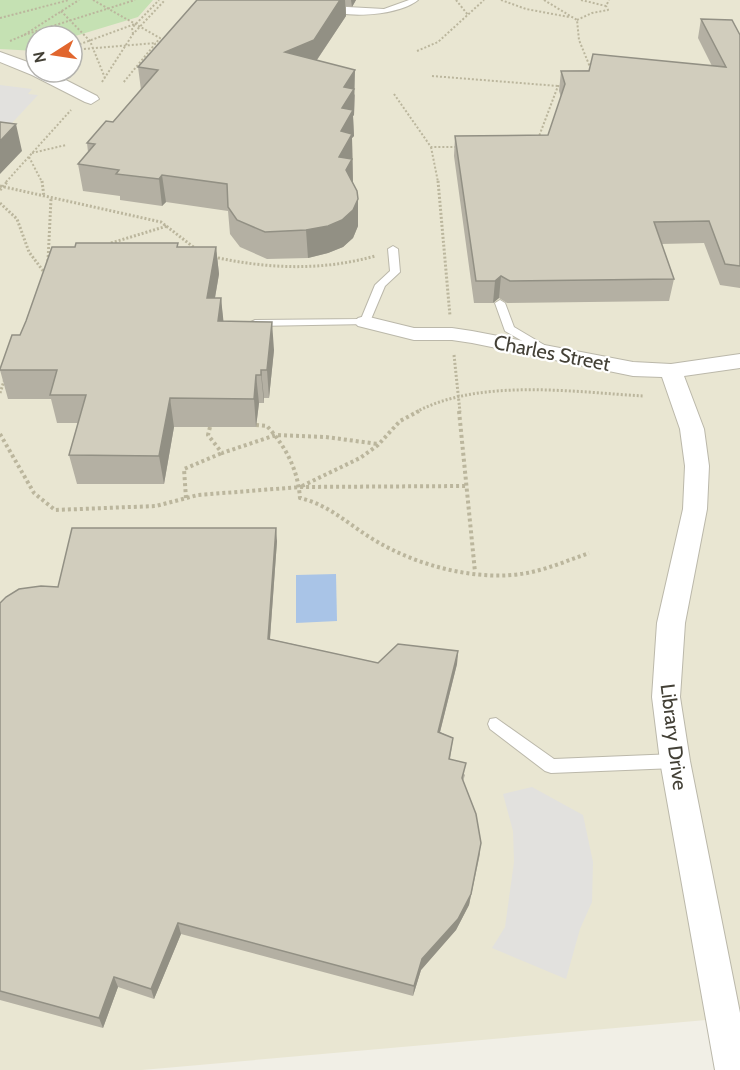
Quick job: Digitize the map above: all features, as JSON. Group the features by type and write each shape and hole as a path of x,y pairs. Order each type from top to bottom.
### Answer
{"street":[{"path":"0,57 24,66"},
{"path":"61,84 91,99"},
{"name":"Charles Street","path":"365,322 414,334 452,334 633,369 671,371 740,361"},
{"name":"Library Drive","path":"671,371 692,429 697,466 695,509 671,623 666,697 675,761 733,1070"}],"lane":[{"path":"317,7 375,12 401,7 414,0"},
{"path":"239,323 365,322 380,285 395,272 393,249"},
{"path":"500,303 509,329 552,353"},
{"path":"496,724 551,766 675,761"}],"path":[{"path":"0,18 69,0"},
{"path":"41,24 79,0"},
{"path":"93,0 160,38 123,82"},
{"path":"58,24 135,0"},
{"path":"133,34 132,28 135,24 159,0"},
{"path":"165,0 133,34 91,99 66,113 1,188 162,222 202,254"},
{"path":"456,0 468,15"},
{"path":"417,51 438,42 484,0"},
{"path":"501,0 514,6 572,17"},
{"path":"544,0 577,20"},
{"path":"581,0 606,6"},
{"path":"577,20 592,13 608,10 606,6 609,0"},
{"path":"61,11 90,40 105,78"},
{"path":"577,20 576,33 579,45 590,67"},
{"path":"84,43 135,24"},
{"path":"8,41 24,35"},
{"path":"84,48 163,44"},
{"path":"585,74 590,67 598,65"},
{"path":"432,76 567,87"},
{"path":"535,148 558,86"},
{"path":"394,94 430,147 438,183 451,321"},
{"path":"30,155 66,145"},
{"path":"430,147 465,147"},
{"path":"30,155 42,180 44,197"},
{"path":"0,203 18,219 28,252 44,272 47,263 51,199"},
{"path":"102,246 167,226"},
{"path":"212,256 240,264 300,266 351,263 372,257"},
{"path":"47,263 58,260"},
{"path":"453,346 475,572"},
{"path":"0,393 8,371"},
{"path":"300,487 342,470 379,444 400,422 436,404 459,397 524,390 643,396"},
{"path":"256,425 267,426 276,435 297,474 300,498 317,500 336,510 374,540 403,555 437,565 475,572 521,574 590,553"},
{"path":"210,427 208,435 222,453"},
{"path":"0,434 34,493 55,510 156,506 198,495 300,487 468,486"},
{"path":"186,499 184,469 222,453 276,435 326,436 379,444"}],"shaded area":[{"path":"0,0 740,0 740,1017 142,1070 0,1070"},
{"path":"0,85 32,89 28,94 38,95 0,136"},
{"path":"532,787 583,815 593,862 592,902 580,929 566,979 492,948 505,927 514,862 513,831 503,794"}],"green space":[{"path":"0,0 153,0 138,17 84,33 84,24 24,24 24,50 0,49"}],"water":[{"path":"336,574 337,621 296,623 296,575"}],"building":[{"path":"197,0 340,0 314,40 285,52 355,70 344,87 354,89 342,108 353,110 341,131 352,134 339,157 352,159 346,170 357,191 358,199 353,210 342,220 328,226 306,230 265,232 237,220 228,207 227,184 162,175 159,179 116,174 119,170 78,164 95,144 87,143 106,121 113,122 158,70 138,67"},
{"path":"701,19 732,20 740,35 740,266 725,264 709,221 654,222 674,279 510,281 501,276 495,281 476,281 455,136 548,135 565,84 561,71 589,71 593,54 726,67"},
{"path":"0,122 16,124 0,141"},
{"path":"76,243 178,243 177,247 216,247 207,298 221,298 218,321 272,322 267,370 261,370 261,375 256,375 254,399 170,398 159,456 69,455 86,395 50,395 57,370 0,369 12,335 20,335 26,321 52,247 75,247"},
{"path":"72,528 276,528 268,639 378,663 398,644 458,651 438,732 453,738 449,759 466,763 462,778 476,814 481,843 471,894 458,919 422,959 414,986 178,923 151,989 114,977 99,1018 0,991 0,603 19,589 41,586 58,587"}]}
